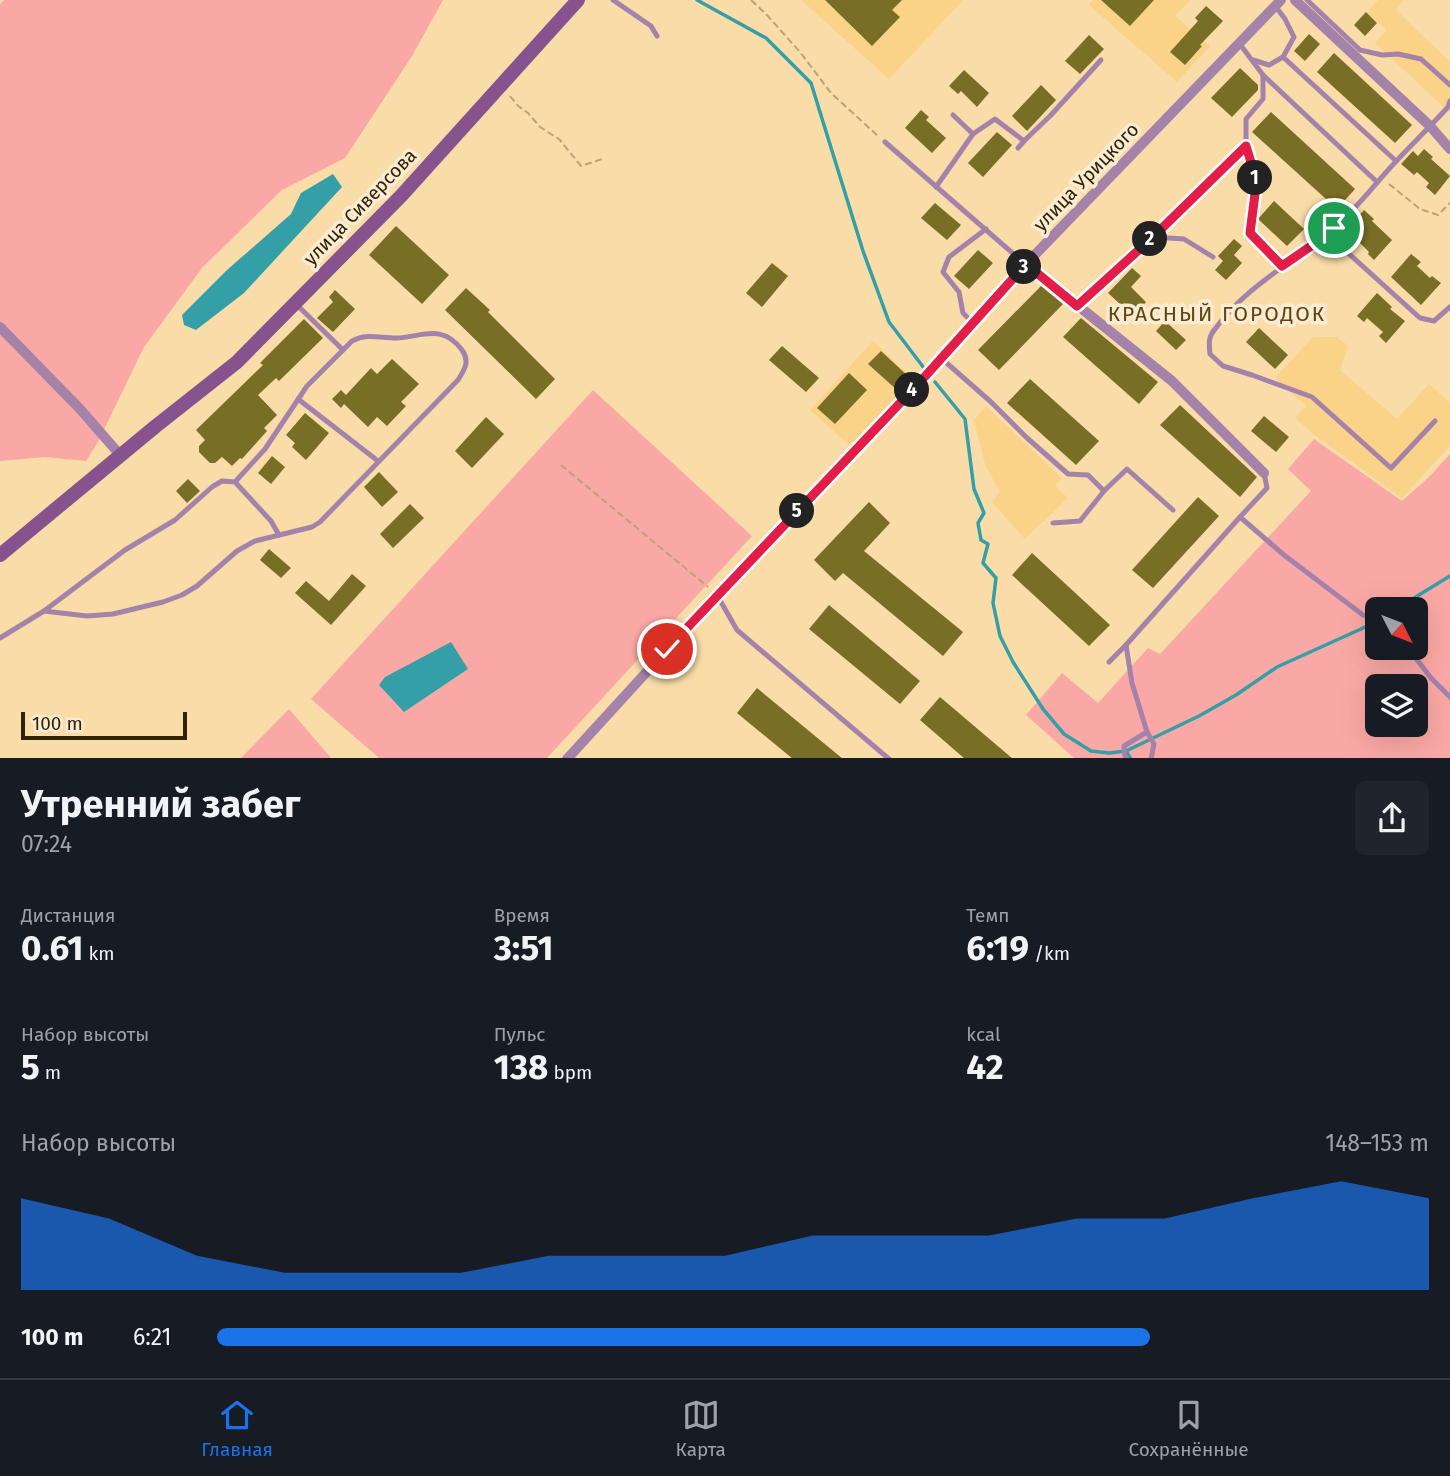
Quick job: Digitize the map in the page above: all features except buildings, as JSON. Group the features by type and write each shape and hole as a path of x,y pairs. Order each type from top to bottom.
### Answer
{"street":[{"name":"улица Сиверсова","path":"0,555 237,362 401,195 578,0"},
{"path":"1295,0 1430,126 1450,149"},
{"name":"улица Урицкого","path":"567,758 717,595 920,382 1026,264 1278,3"},
{"path":"1026,264 1172,381 1264,473"},
{"path":"0,327 80,409 121,456"}],"lane":[{"path":"613,0 650,26 657,36"},
{"path":"1307,0 1360,50 1421,59 1450,85"},
{"path":"1253,60 1269,65 1283,57 1294,37 1278,3"},
{"path":"1239,44 1263,75 1379,180"},
{"path":"1283,57 1396,161"},
{"path":"1018,148 1101,60"},
{"path":"1077,306 1153,237 1246,146 1246,120 1263,99 1263,75"},
{"path":"1435,421 1391,468 1312,397 1223,366 1210,354 1209,340 1213,330 1243,298 1352,211 1450,105"},
{"path":"953,115 973,134"},
{"path":"936,187 973,134 995,119 1024,141"},
{"path":"885,142 1026,264"},
{"path":"973,323 962,313 959,292 943,272 949,257 986,229"},
{"path":"1327,233 1420,318 1434,321 1450,307"},
{"path":"1153,237 1184,239 1213,257"},
{"path":"295,303 343,350"},
{"path":"44,611 87,616 113,614 163,602 197,586 237,551 255,541 312,527 320,522 458,380 467,363 466,355 451,339 441,334 423,333 392,338 369,336 352,341 307,386 265,449 235,482"},
{"path":"941,358 1068,474 1088,475 1104,491"},
{"path":"298,399 378,461"},
{"path":"1053,523 1080,521 1104,491 1127,469 1173,510"},
{"path":"1109,662 1267,488 1264,473"},
{"path":"0,638 44,611 125,550 175,520 222,481 235,482 271,521 279,535"},
{"path":"1240,517 1284,555 1365,616"},
{"path":"717,595 737,630 889,758"},
{"path":"1126,645 1132,683 1147,732 1154,744 1151,758"},
{"path":"1417,660 1450,697"},
{"path":"1126,757 1124,746 1147,732"}],"path":[{"path":"751,0 800,52 831,93 885,142"},
{"path":"500,85 540,127 559,139 582,166 602,159"},
{"path":"1246,146 1254,172 1255,194 1250,233 1282,266"},
{"path":"1379,180 1420,209 1438,215 1450,202"},
{"path":"561,465 717,595"}],"shaded area":[{"path":"4,0 443,0 412,56 345,158 282,190 202,268 144,347 86,461 45,457 0,461 0,4"},
{"path":"801,0 963,0 889,79"},
{"path":"1093,0 1190,0 1175,16 1210,46 1177,82 1089,5"},
{"path":"1378,0 1404,0 1396,10 1450,62 1449,112 1375,43 1386,30 1367,12"},
{"path":"1313,337 1337,337 1348,346 1340,370 1397,419 1429,384 1450,403 1450,446 1402,498 1295,418 1306,406 1275,378"},
{"path":"873,341 913,379 851,447 810,410"},
{"path":"593,390 752,536 547,758 379,758 311,699"},
{"path":"986,406 1062,478 1055,486 1068,498 1025,539 992,502 1000,491 986,468 974,420"},
{"path":"1314,439 1402,501 1450,454 1450,758 1074,758 1026,715 1062,673 1098,703 1148,648 1160,654 1311,491 1288,469"},
{"path":"289,709 331,758 241,758"}],"water":[{"path":"333,174 342,187 244,293 196,330 184,325 182,315 227,270 291,214 301,193"},
{"path":"451,642 468,669 404,712 379,685 385,677"}],"waterway":[{"path":"697,0 766,38 811,83 863,251 889,322 924,368"},
{"path":"935,382 965,419 974,489 984,513 978,523 981,540 988,544 983,563 996,578 993,603 1000,636 1043,709 1064,734 1091,751 1126,751 1199,716 1277,667 1365,627"},
{"path":"1416,597 1450,576"},
{"path":"1126,751 1130,758"}],"district":[{"name":"КРАСНЫЙ ГОРОДОК","path":"1217,314"}],"route":[{"path":"667,649 920,382 1026,264 1077,306 1153,237 1246,146 1254,172 1255,194 1250,233 1282,266 1334,228"}]}
